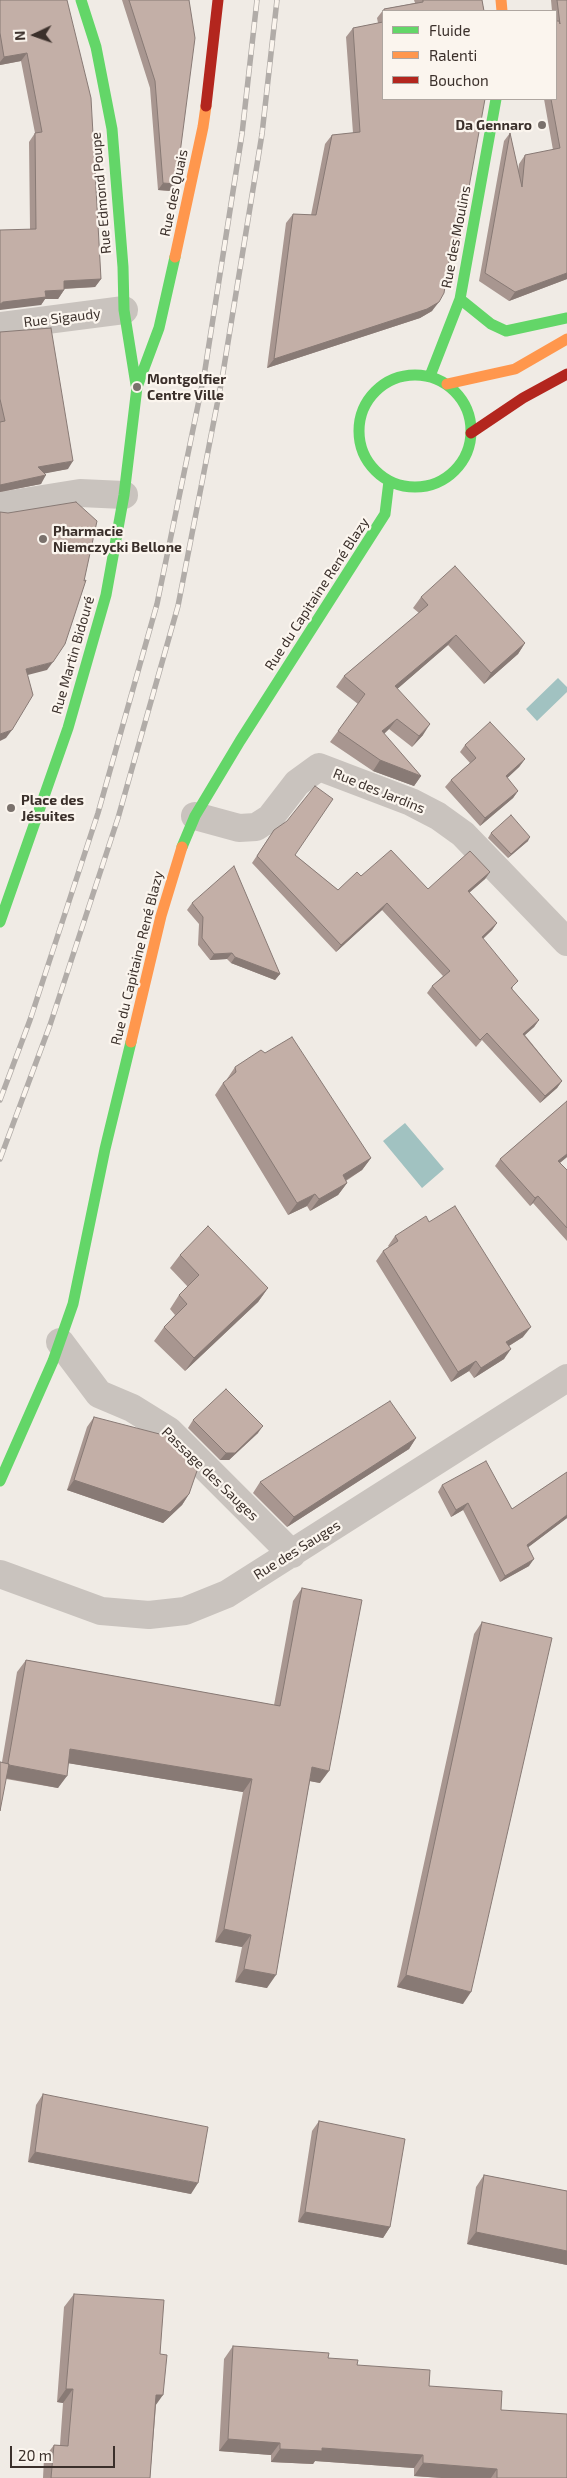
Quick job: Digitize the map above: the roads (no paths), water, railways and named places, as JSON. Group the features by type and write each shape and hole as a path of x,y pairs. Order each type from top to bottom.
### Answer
{"street":[{"name":"Rue Edmond Poupe","path":"81,0 96,47 112,129 123,267 124,310 137,387"},
{"name":"Rue des Quais","path":"137,387 159,328 204,128 218,0"},
{"name":"Rue des Moulins","path":"430,376 460,299 496,100"},
{"path":"460,299 491,324 506,331 567,318"},
{"name":"Rue Sigaudy","path":"0,326 124,310"},
{"path":"447,384 514,369 567,339"},
{"path":"412,374 430,376 447,384 460,397 468,414 471,433 467,451 457,468 443,479 426,486 407,486 389,480 374,470 364,455 359,437 360,419 366,401 379,388 394,378 412,374"},
{"path":"471,433 523,398 567,374"},
{"name":"Rue Martin Bidouré","path":"0,922 73,709 106,595 124,495 137,387"},
{"name":"Rue du Capitaine René Blazy","path":"0,1481 60,1342 73,1304 106,1149 161,916 182,846 195,816 240,741 385,514 389,480"},
{"path":"0,506 80,493 124,495"},
{"name":"Rue des Jardins","path":"195,816 239,828 256,827 270,818 297,783 319,767 411,802 438,816 463,834 567,942"},
{"name":"Passage des Sauges","path":"60,1342 98,1394 132,1408 169,1431 292,1554"},
{"name":"Rue des Sauges","path":"0,1574 101,1611 149,1615 185,1611 227,1594 564,1387"}],"water":[{"path":"558,678 567,687 567,692 537,721 526,709"},
{"path":"405,1123 444,1169 422,1188 383,1141"}],"railway":[{"path":"0,1100 30,1020 98,813 157,604 204,376 242,134 257,0"},
{"path":"0,1159 50,1025 118,818 178,606 222,379 262,134 277,0"}],"place":[{"name":"Da Gennaro","path":"542,125"},
{"name":"Montgolfier Centre Ville","path":"137,387"},
{"name":"Pharmacie Niemczycki Bellone","path":"43,539"},
{"name":"Place des Jésuites","path":"11,808"}]}
